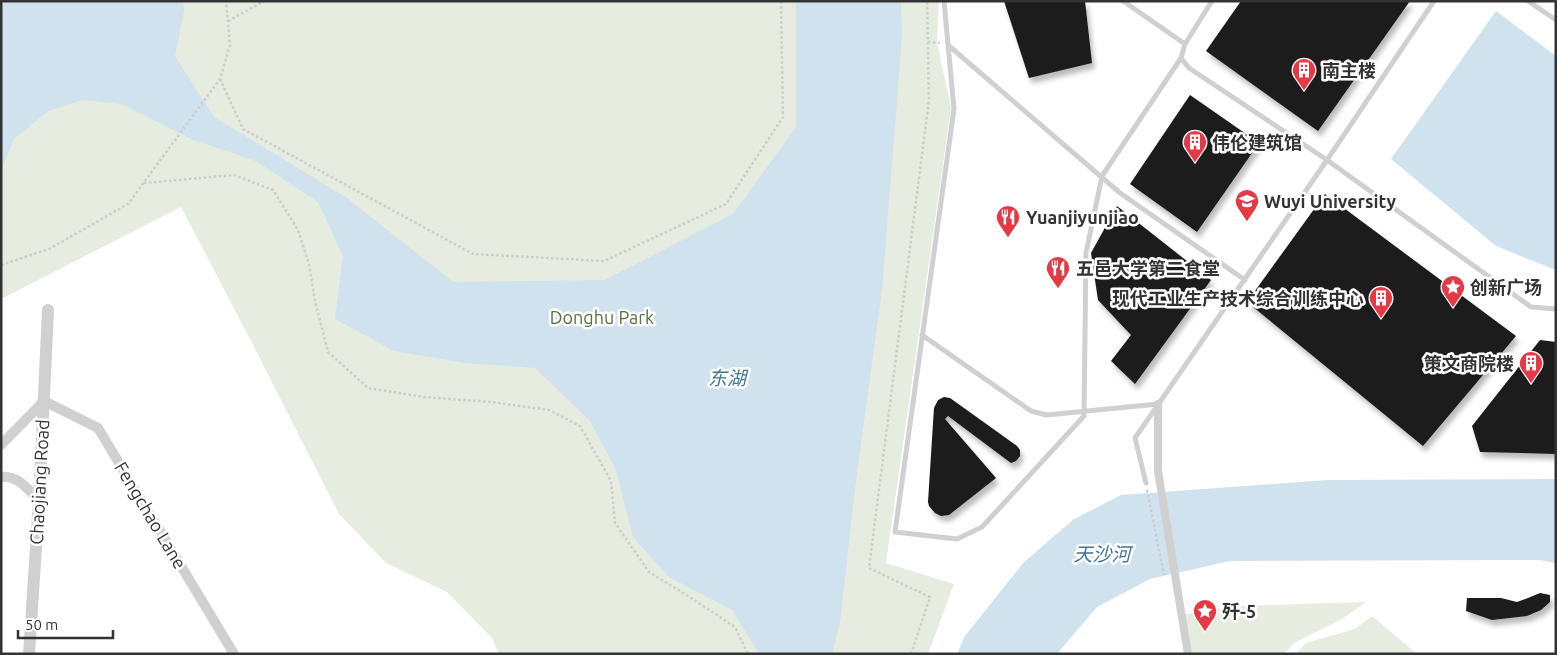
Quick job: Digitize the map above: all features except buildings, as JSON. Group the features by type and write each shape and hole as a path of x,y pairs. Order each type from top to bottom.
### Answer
{"street":[{"name":"Chaojiang Road","path":"30,654 48,310"},
{"path":"1,446 44,401"},
{"name":"Fengchao Lane","path":"44,401 98,428 234,654"},
{"path":"1158,404 1158,472 1188,654"},
{"path":"1,477 6,476 21,482 39,501"}],"lane":[{"path":"944,1 954,109 894,532 957,539 982,527 1084,416 1086,253 1102,176 1181,58 1185,44 1212,1"},
{"path":"1123,1 1185,44"},
{"path":"1146,483 1135,438 1245,280 1434,1"},
{"path":"1528,1 1556,20"},
{"path":"948,45 1120,193 1245,280"},
{"path":"1181,58 1189,68 1327,160 1531,307 1556,309"},
{"path":"922,335 1031,411 1047,414 1158,404"}],"path":[{"path":"1,265 49,249 128,204 220,79 230,46 226,1"},
{"path":"228,21 264,1"},
{"path":"220,79 243,129 473,254 604,261 726,204 783,116 781,1"},
{"path":"911,654 930,597 869,568 929,100 926,1"},
{"path":"144,183 234,175 272,190 298,230 309,264 315,301 328,352 368,388 424,397 491,402 549,410 580,426 611,482 615,523 649,572 735,628 748,654"},
{"path":"1146,483 1165,580"}],"green space":[{"name":"Donghu Park","path":"1,1 939,1 937,42 951,108 886,563 954,584 928,654 499,654 492,638 447,592 386,563 339,514 181,207 1,299"},
{"path":"1366,602 1342,619 1294,643 1284,654 1186,654 1180,615 1234,606"},
{"path":"1372,616 1417,654 1296,654 1306,643 1355,629"}],"water":[{"name":"东湖","path":"1,1 183,1 184,11 175,56 214,117 347,198 453,282 605,280 733,214 796,127 796,1 901,1 902,36 882,290 856,480 840,623 832,654 759,654 732,610 669,577 633,537 616,470 590,421 535,368 465,363 394,351 335,319 343,256 318,202 256,161 191,139 122,104 83,100 48,111 14,139 1,170"},
{"path":"1496,11 1556,56 1556,270 1496,246 1391,159"},
{"name":"天沙河","path":"1556,479 1556,563 1539,560 1230,561 1150,579 1097,607 1057,654 957,654 965,636 1024,562 1074,519 1121,495 1327,480"}],"place":[{"name":"南主楼","path":"1304,91"},
{"name":"伟伦建筑馆","path":"1195,163"},
{"name":"Wuyi University","path":"1247,222"},
{"name":"Yuanjiyunjiao","path":"1008,238"},
{"name":"五邑大学第二食堂","path":"1058,289"},
{"name":"创新广场","path":"1453,308"},
{"name":"现代工业生产技术综合训练中心","path":"1381,319"},
{"name":"策文商院楼","path":"1531,384"},
{"name":"歼-5","path":"1205,632"}]}
